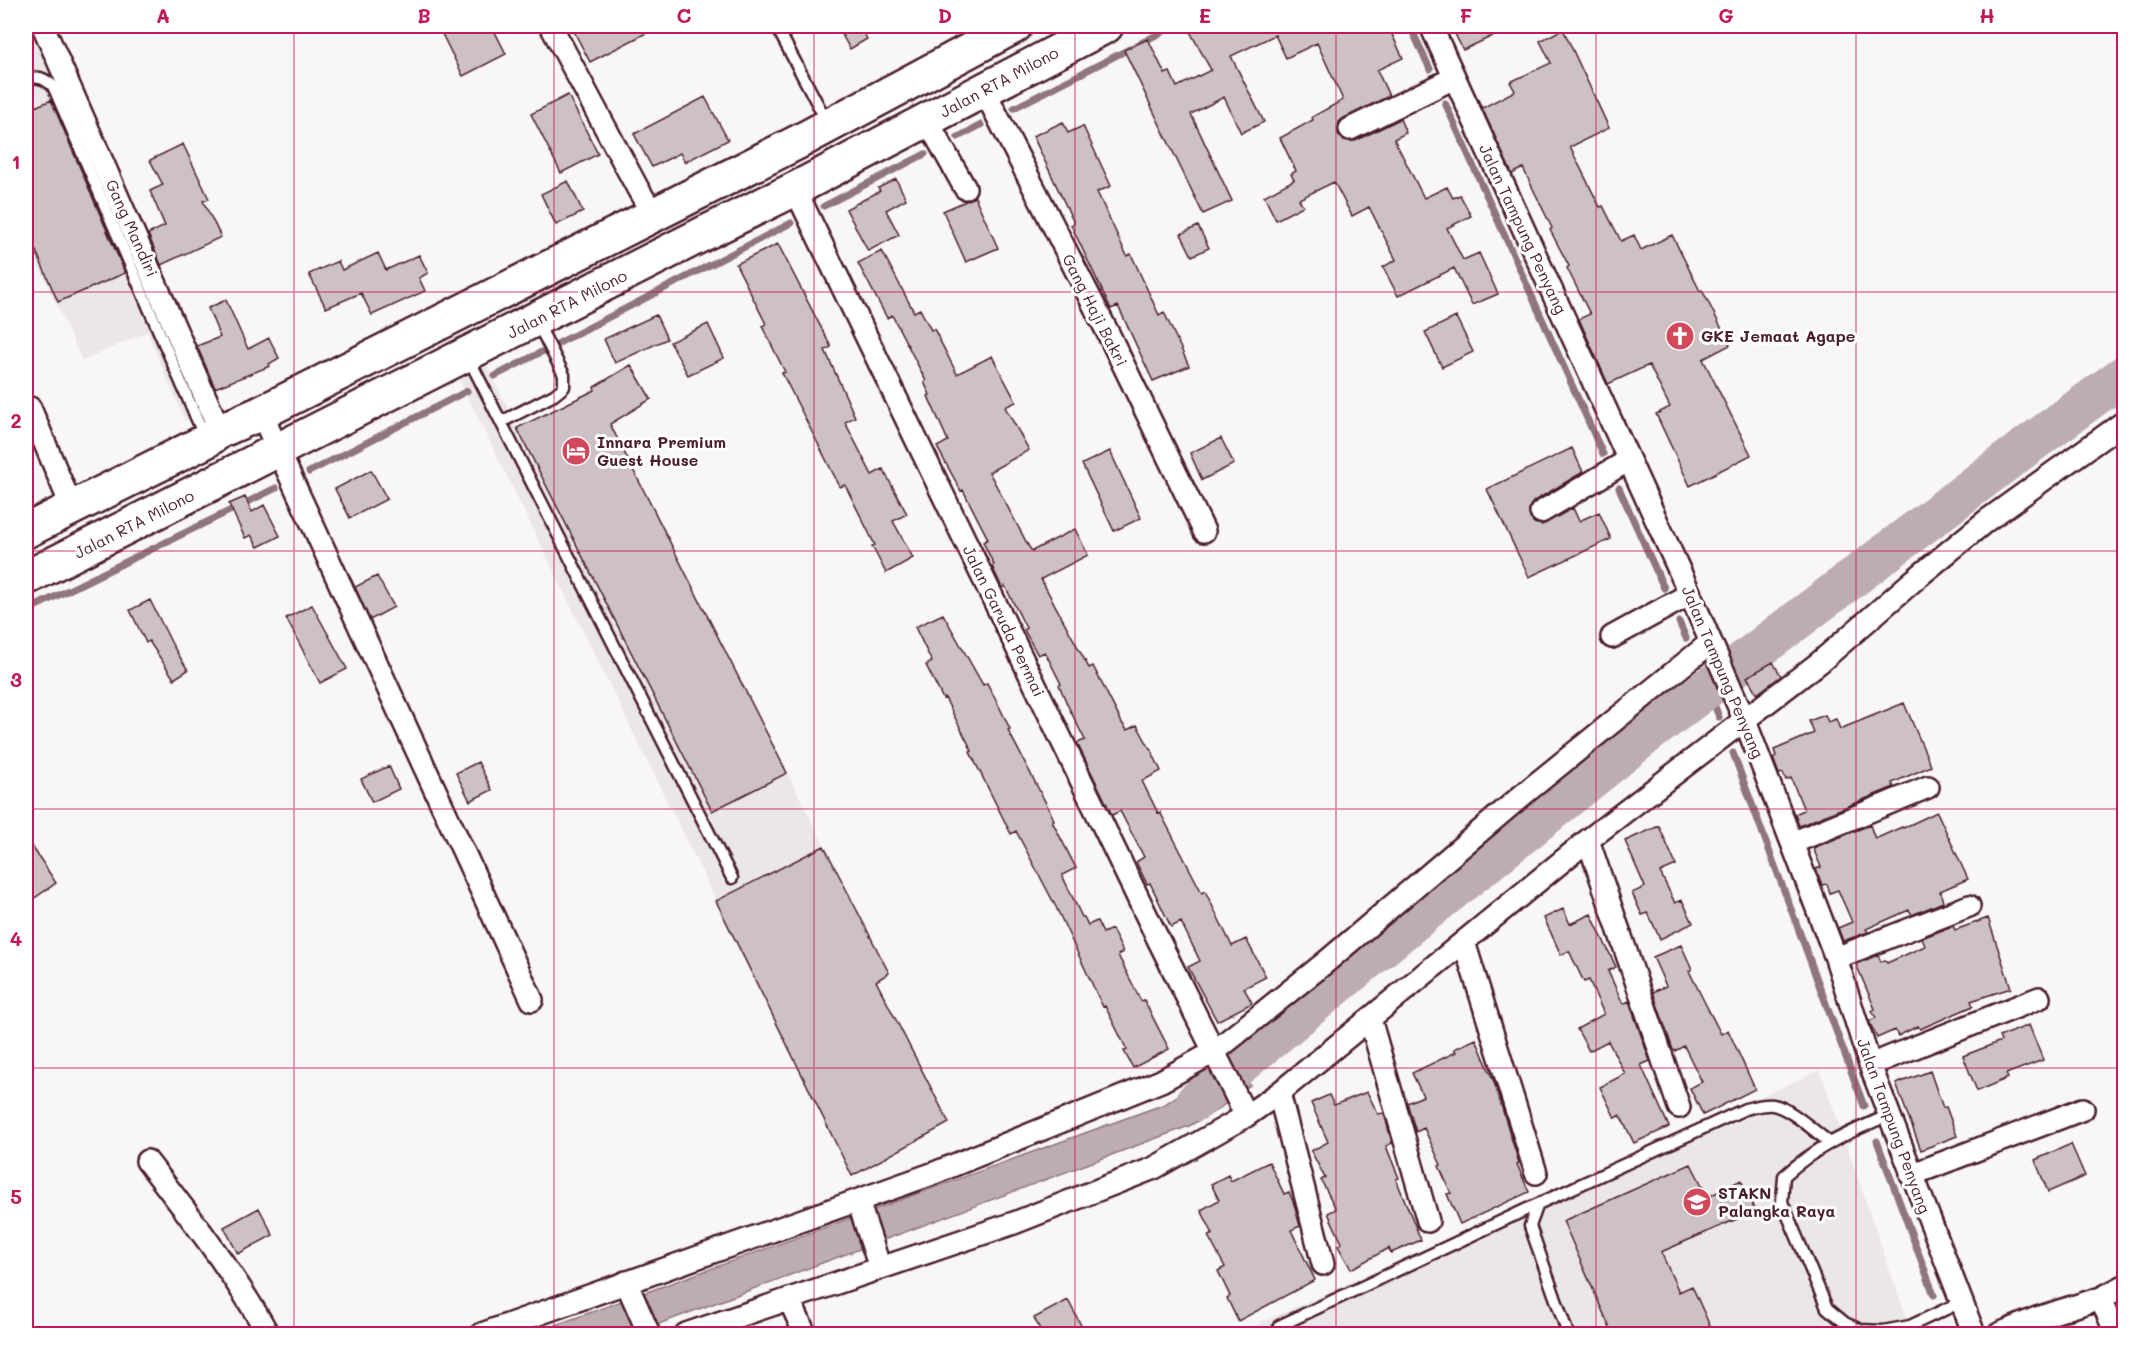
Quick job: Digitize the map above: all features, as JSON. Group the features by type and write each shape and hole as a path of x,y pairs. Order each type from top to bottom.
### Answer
{"highway":[{"name":"Jalan RTA Milono","path":"26,578 795,189 1106,26"},
{"path":"26,531 829,125 998,30"}],"street":[{"name":"Gang Mandiri","path":"43,26 213,436"},
{"path":"551,26 653,214"},
{"name":"Jalan Tampung Penyang","path":"1431,26 1690,594 1745,721 1836,958 1870,1065 1911,1175 1974,1335"},
{"path":"1350,129 1454,78"},
{"name":"Gang Haji Bakri","path":"984,90 1108,333 1204,531"},
{"path":"927,120 965,188"},
{"name":"Jalan Garuda Permai","path":"795,189 1246,1116"},
{"path":"30,408 72,508"},
{"path":"261,413 532,1000"},
{"path":"686,1335 789,1299 878,1263 1014,1223 1154,1168 1246,1116 1279,1093 1588,840 1820,662 1986,521 2124,422"},
{"path":"1541,512 1629,460"},
{"path":"1612,637 1690,594"},
{"path":"482,1335 630,1291 860,1206 932,1174 1161,1081 1219,1060 1326,962 1525,793 1714,652"},
{"path":"1792,843 1928,787"},
{"path":"1588,840 1680,1107"},
{"path":"1836,958 1969,906"},
{"path":"1464,942 1536,1173"},
{"path":"1870,1065 2039,998"},
{"path":"1370,1019 1428,1221"},
{"path":"1279,1093 1323,1264"},
{"path":"1911,1175 2083,1109"},
{"path":"147,1161 203,1235 256,1313 268,1335"},
{"path":"860,1206 878,1263"},
{"path":"1999,1335 2037,1318 2101,1298 2124,1286"},
{"path":"630,1291 646,1329"},
{"path":"2101,1298 2115,1335"},
{"path":"789,1299 805,1335"}],"lane":[{"path":"781,35 829,125"},
{"path":"26,80 32,77 44,79 53,86 213,436"},
{"path":"501,422 555,395 564,387 564,375 536,320"},
{"path":"467,355 732,878"},
{"path":"1279,1326 1745,1109 1775,1105 1791,1113 1829,1142"},
{"path":"1889,1115 1829,1142 1803,1158 1784,1176 1782,1202 1827,1308 1845,1323 1861,1330 1883,1333 1910,1326 1961,1302"},
{"path":"1538,1204 1530,1226 1568,1335"}],"shaded area":[{"path":"26,26 38,26 206,411 185,421 147,332 82,361 26,237"},
{"path":"485,362 559,512 635,473 889,973 876,981 949,1123 852,1176 457,375"},
{"path":"1232,1059 1250,1085 1217,1110 1189,1126 632,1334 531,1334 1165,1104"},
{"name":"STAKN Palangka Raya","path":"1820,1070 1912,1334 1238,1334 1238,1333"}],"building":[{"path":"438,26 492,26 506,54 463,76"},
{"path":"571,26 660,26 590,62"},
{"path":"837,26 860,26 867,39 850,49"},
{"path":"1187,26 1388,26 1403,58 1377,70 1389,96 1344,118 1339,122 1338,134 1343,140 1355,141 1400,119 1406,133 1394,139 1424,198 1447,187 1453,198 1460,195 1471,216 1447,228 1463,260 1479,253 1498,294 1472,305 1454,268 1398,296 1383,267 1396,260 1369,207 1352,216 1334,182 1299,199 1303,206 1276,220 1264,196 1294,180 1291,174 1296,171 1280,138 1343,100 1317,43 1286,58 1275,35 1231,56 1264,122 1241,133 1224,97 1191,114 1232,201 1203,214 1124,50 1148,39 1165,74 1170,72 1177,87 1211,70"},
{"path":"1451,26 1514,26 1463,50"},
{"path":"1563,29 1609,128 1570,147 1600,207 1603,206 1621,241 1634,235 1641,250 1672,235 1730,345 1703,359 1751,455 1690,486 1656,414 1670,407 1649,365 1608,384 1579,319 1590,314 1550,230 1552,228 1523,168 1512,174 1482,108 1515,91 1510,82 1551,63 1540,41"},
{"path":"568,95 598,154 561,173 531,114"},
{"path":"705,97 728,140 685,162 680,153 652,167 634,134"},
{"path":"51,100 125,273 58,302 26,228 26,111"},
{"path":"1063,122 1068,133 1083,126 1111,186 1097,192 1127,256 1131,254 1159,315 1164,312 1189,366 1153,381 1118,306 1111,309 1071,225 1074,223 1033,136"},
{"path":"183,144 209,199 203,201 221,237 161,265 148,234 165,226 150,191 163,185 150,160"},
{"path":"896,179 906,199 886,210 899,235 868,251 846,209 880,191 878,188"},
{"path":"568,181 583,212 556,225 541,194"},
{"path":"975,197 998,248 966,262 943,211"},
{"path":"1198,226 1209,248 1192,256 1181,234"},
{"path":"778,244 831,347 825,350 855,417 845,422 872,475 883,469 907,514 893,521 913,558 886,573 872,546 875,545 845,485 840,487 782,373 785,372 762,326 766,324 736,264"},
{"path":"882,251 914,312 920,309 931,330 934,329 957,374 992,356 1016,402 1005,407 1029,450 989,472 1029,547 1032,551 1075,529 1088,555 1041,579 1089,668 1093,666 1122,723 1127,730 1137,725 1153,754 1161,771 1142,781 1202,893 1205,891 1232,946 1246,939 1266,977 1244,988 1252,1003 1217,1021 1188,967 1200,961 1181,922 1171,927 1150,883 1147,884 1136,862 1144,857 1120,811 1112,815 1077,743 1085,740 1059,685 1061,684 1045,652 1038,655 1024,630 1026,628 1005,586 1002,588 983,542 988,539 963,490 961,491 937,447 948,441 928,396 930,395 924,382 926,381 892,315 887,318 858,263"},
{"path":"378,253 386,270 419,255 428,273 419,278 425,291 372,315 361,293 326,308 309,274 338,261 342,270"},
{"path":"226,300 248,349 269,338 279,358 269,364 270,366 215,388 197,346 220,337 208,308"},
{"path":"656,315 667,339 615,363 604,339"},
{"path":"1456,317 1473,352 1442,367 1425,332"},
{"path":"708,324 724,358 688,375 670,342"},
{"path":"631,365 651,399 610,424 787,773 712,811 517,428 595,390 594,387"},
{"path":"1221,438 1234,464 1202,480 1190,453"},
{"path":"1572,448 1583,472 1534,501 1530,506 1530,518 1534,523 1542,525 1573,508 1579,521 1599,512 1611,539 1529,577 1487,489"},
{"path":"1110,451 1141,518 1114,531 1082,464"},
{"path":"371,470 387,499 350,518 335,489"},
{"path":"245,497 252,512 264,505 280,536 258,547 251,535 245,538 229,504"},
{"path":"377,576 394,607 370,620 355,587"},
{"path":"150,600 188,670 174,679 149,641 146,643 130,610"},
{"path":"312,605 347,669 320,683 286,618"},
{"path":"943,614 983,685 987,683 1010,729 1008,730 1050,811 1054,820 1052,821 1076,868 1062,875 1082,917 1088,925 1097,921 1103,933 1112,929 1123,952 1118,955 1169,1049 1133,1068 1124,1051 1127,1050 1105,1006 1103,1007 1056,907 1016,831 1011,834 970,752 972,751 926,665 932,662 915,627"},
{"path":"1773,662 1781,676 1757,694 1747,677"},
{"path":"1904,703 1931,766 1892,783 1894,787 1799,826 1795,814 1804,810 1791,778 1786,780 1783,773 1779,774 1773,758 1776,756 1774,750 1814,733 1809,721 1825,715 1828,722 1836,719 1840,729"},
{"path":"478,762 492,790 470,801 456,773"},
{"path":"389,766 399,789 372,802 361,779"},
{"path":"1937,812 1968,879 1940,891 1943,902 1912,915 1909,910 1866,929 1868,932 1843,941 1838,928 1852,922 1838,890 1830,893 1827,884 1822,885 1816,869 1821,867 1813,848 1870,825 1875,839"},
{"path":"1659,826 1676,865 1660,872 1675,903 1682,900 1693,923 1660,939 1648,913 1642,915 1632,893 1645,887 1625,841"},
{"path":"26,837 56,883 26,904"},
{"path":"824,846 889,973 876,981 949,1123 852,1176 716,901"},
{"path":"1563,909 1570,924 1591,914 1616,967 1608,971 1623,1004 1629,1001 1650,1061 1641,1065 1669,1127 1634,1143 1620,1115 1615,1118 1600,1087 1625,1074 1608,1041 1589,1051 1577,1029 1604,1014 1589,980 1584,982 1569,951 1561,955 1544,918"},
{"path":"1988,918 2011,988 1971,1001 1973,1006 1920,1029 1918,1026 1898,1036 1895,1030 1877,1038 1869,1021 1876,1018 1872,1011 1875,1009 1856,964 1878,955 1881,962 1885,960 1887,963 1925,946 1922,938 1953,926 1955,930"},
{"path":"1681,945 1692,969 1689,971 1706,1005 1721,1034 1728,1030 1755,1089 1703,1115 1690,1088 1702,1082 1684,1046 1673,1050 1653,992 1666,986 1653,957"},
{"path":"2029,1025 2043,1060 2006,1074 2008,1078 1977,1091 1963,1056 2001,1041 1999,1037"},
{"path":"1476,1039 1494,1082 1519,1163 1517,1164 1529,1192 1460,1224 1447,1194 1451,1193 1439,1166 1441,1165 1424,1128 1416,1132 1407,1103 1423,1096 1412,1073 1456,1052 1454,1049"},
{"path":"1930,1071 1943,1108 1946,1107 1957,1136 1921,1150 1896,1084"},
{"path":"1367,1092 1378,1114 1384,1113 1392,1143 1386,1146 1399,1178 1396,1179 1421,1240 1391,1253 1389,1248 1351,1269 1338,1246 1342,1243 1328,1213 1336,1209 1321,1180 1325,1178 1311,1151 1328,1142 1311,1103 1329,1095 1334,1105"},
{"path":"2071,1144 2085,1176 2048,1192 2035,1160"},
{"path":"1269,1162 1284,1194 1289,1192 1294,1204 1300,1226 1291,1230 1315,1280 1238,1321 1227,1298 1230,1296 1218,1271 1225,1267 1208,1236 1213,1234 1201,1210 1219,1200 1211,1184 1228,1175 1231,1181"},
{"path":"1691,1164 1708,1197 1741,1180 1755,1211 1661,1252 1679,1292 1692,1286 1714,1335 1613,1335 1563,1221"},
{"path":"259,1208 273,1235 238,1254 224,1227"},
{"path":"1068,1300 1086,1335 1043,1335 1034,1318"}],"waterway":[{"path":"1014,108 1174,26"},
{"path":"1410,26 1430,69"},
{"path":"1445,103 1603,454"},
{"path":"958,137 981,125"},
{"path":"824,206 925,154"},
{"path":"495,376 791,223"},
{"path":"1196,1101 1412,923 1655,728 2124,375"},
{"path":"309,472 467,391"},
{"path":"26,611 276,488"},
{"path":"1619,488 1664,588"},
{"path":"1679,622 1686,638"},
{"path":"1702,673 1719,717"},
{"path":"1733,753 1864,1106"},
{"path":"1877,1141 1934,1295"},
{"path":"1947,1330 1949,1334"}],"place":[{"name":"GKE Jemaat Agape","path":"1680,336"},
{"name":"Innara Premium Guest House","path":"576,451"},
{"name":"STAKN Palangka Raya","path":"1697,1202"}]}
